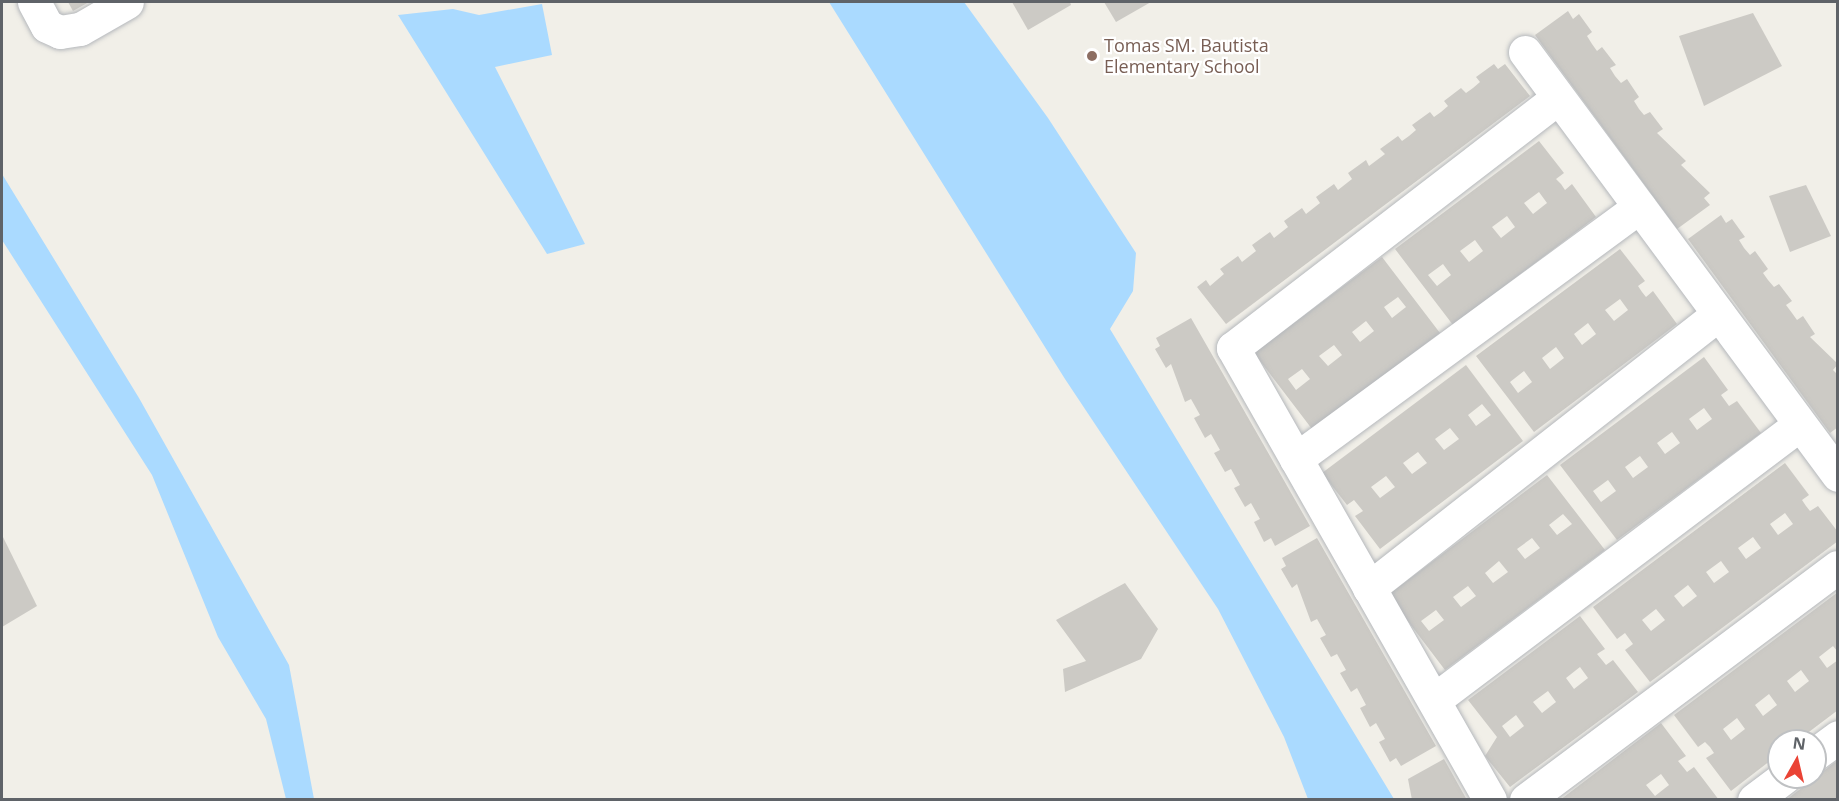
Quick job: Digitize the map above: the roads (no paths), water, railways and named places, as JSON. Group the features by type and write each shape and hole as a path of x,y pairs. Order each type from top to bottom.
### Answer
{"street":[{"path":"34,2 47,26 60,32 80,29 127,2"},
{"path":"1525,52 1838,475"},
{"path":"1490,800 1233,348 1558,98"},
{"path":"1296,459 1640,207"},
{"path":"1369,588 1718,314"},
{"path":"1434,700 1800,424"},
{"path":"1526,800 1838,567"},
{"path":"1754,800 1768,789"}],"water":[{"path":"829,2 964,2 1048,118 1136,253 1133,291 1110,329 1394,799 1308,799 1284,737 1218,609 1065,379"},
{"path":"542,4 552,55 495,67 585,244 547,254 398,15 453,9 479,15"},
{"path":"2,174 139,398 289,665 314,799 286,799 266,719 218,637 152,475 2,240"}],"place":[{"name":"Tomas SM. Bautista Elementary School","path":"1092,56"}]}
